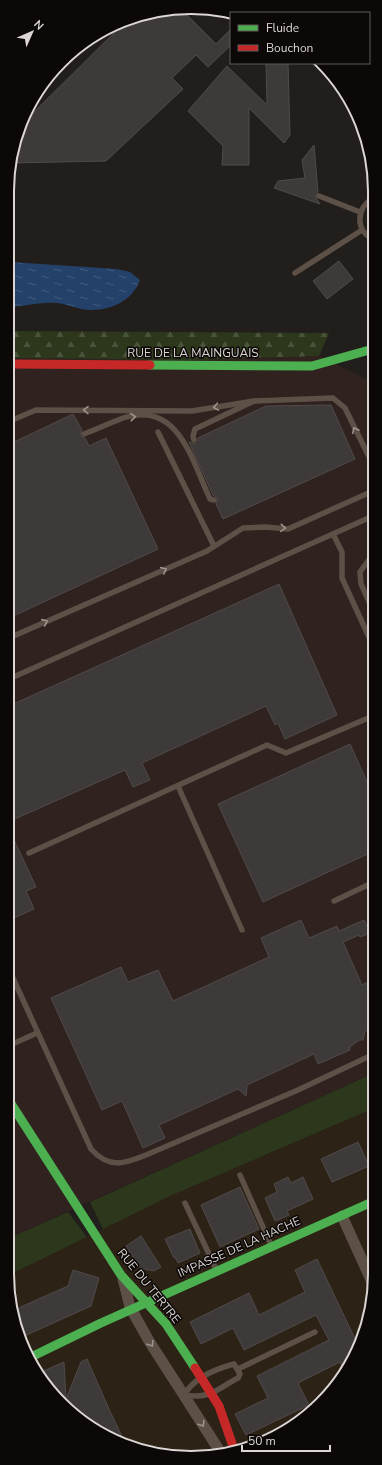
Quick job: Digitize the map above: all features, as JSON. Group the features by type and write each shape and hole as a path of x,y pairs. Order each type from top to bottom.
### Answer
{"street":[{"name":"RUE DE LA MAINGUAIS","path":"14,364 312,366 368,349"},
{"name":"RUE DU TERTRE","path":"14,1108 121,1275 166,1324 219,1406 233,1446"},
{"name":"IMPASSE DE LA HACHE","path":"34,1356 368,1204"},
{"path":"342,1216 368,1273"},
{"path":"121,1275 132,1310 218,1449"}],"lane":[{"path":"319,196 360,212"},
{"path":"368,202 360,212 359,218 362,230 368,236"},
{"path":"295,273 362,230"},
{"path":"14,419 36,410 192,411 254,401 332,398 345,408 368,455"},
{"path":"194,440 193,436 195,429 254,401"},
{"path":"84,434 125,418 147,416 160,418 172,426 184,441 210,499 214,500"},
{"path":"158,432 214,546"},
{"path":"14,636 214,546 243,528 265,527 288,530 368,493"},
{"path":"14,677 368,518"},
{"path":"333,534 342,552 342,578 368,635"},
{"path":"368,561 360,572 361,584 368,599"},
{"path":"29,853 267,745 286,753 368,718"},
{"path":"178,786 242,930"},
{"path":"334,901 368,885"},
{"path":"14,980 91,1149 98,1158 111,1163 127,1163 298,1090 368,1056"},
{"path":"14,1043 37,1032"},
{"path":"240,1175 272,1247"},
{"path":"185,1203 217,1272"},
{"path":"238,1369 315,1332"},
{"path":"234,1364 238,1369 240,1374 238,1378 211,1394 197,1397 184,1395 189,1386 201,1378 234,1364"}],"shaded area":[{"path":"319,356 368,380 368,1076 14,1236 14,358 190,360"},
{"path":"368,1111 368,1286 365,1309 355,1342 331,1382 308,1407 280,1427 259,1438 226,1448 203,1451 179,1451 156,1448 123,1438 102,1427 74,1407 51,1382 27,1342 17,1309 14,1273 170,1196"}],"green space":[{"path":"14,331 329,333 319,356 190,360 14,358"},
{"path":"368,1076 368,1111 170,1196 103,1229 90,1202"},
{"path":"68,1212 87,1237 14,1273 14,1236"}],"water":[{"path":"14,262 117,269 130,272 140,280 136,288 124,301 108,308 90,310 60,303 14,307"}],"building":[{"path":"186,14 216,44 230,30 230,46 208,67 196,55 172,78 183,89 106,161 16,163 23,134 31,115 117,30 123,27 156,17"},
{"path":"266,64 288,64 290,135 284,143 249,108 249,165 222,165 223,146 188,111 227,66 267,105"},
{"path":"314,145 318,192 315,196 320,204 274,188 278,181 305,178 302,160"},
{"path":"339,261 353,279 327,299 313,281"},
{"path":"331,405 355,459 223,519 216,504 218,498 213,495 189,442 195,444 198,442 198,438 266,406"},
{"path":"73,414 82,430 80,436 85,438 89,446 106,438 158,549 14,616 14,442"},
{"path":"279,584 337,715 285,739 278,723 275,725 266,706 142,763 150,780 133,787 125,770 14,819 14,704"},
{"path":"350,744 368,784 368,854 263,902 218,804"},
{"path":"14,840 36,887 26,891 34,909 14,918"},
{"path":"301,920 309,938 337,926 339,931 364,920 368,929 368,934 360,937 359,935 343,942 362,985 368,982 368,1029 365,1031 363,1040 359,1040 349,1048 350,1050 318,1064 314,1054 247,1085 246,1096 238,1089 159,1125 165,1138 143,1148 122,1101 102,1110 51,998 121,967 128,982 158,970 173,1001 269,957 261,938"},
{"path":"358,1142 368,1166 332,1182 321,1159"},
{"path":"288,1177 291,1183 303,1177 313,1199 287,1211 289,1215 275,1221 265,1198 277,1192 274,1184"},
{"path":"240,1187 259,1229 220,1247 201,1205"},
{"path":"190,1229 200,1253 178,1263 165,1239"},
{"path":"141,1236 161,1267 154,1271 140,1268 126,1246"},
{"path":"317,1259 356,1340 342,1366 340,1362 298,1383 309,1405 246,1435 235,1414 268,1398 257,1376 329,1340 316,1315 244,1350 233,1328 201,1344 190,1322 249,1293 259,1315 305,1292 295,1270"},
{"path":"73,1270 99,1278 91,1306 25,1336 17,1309 68,1286"},
{"path":"87,1359 123,1438 93,1421 66,1399 81,1362"},
{"path":"64,1362 66,1399 43,1371"}],"traffic: fast":[{"path":"150,365 312,366 368,350"},
{"path":"14,1108 121,1275 166,1324 195,1368"},
{"path":"34,1356 101,1323 368,1204"}],"traffic: jam":[{"path":"14,364 150,365"},
{"path":"195,1368 219,1406 233,1446"}]}
